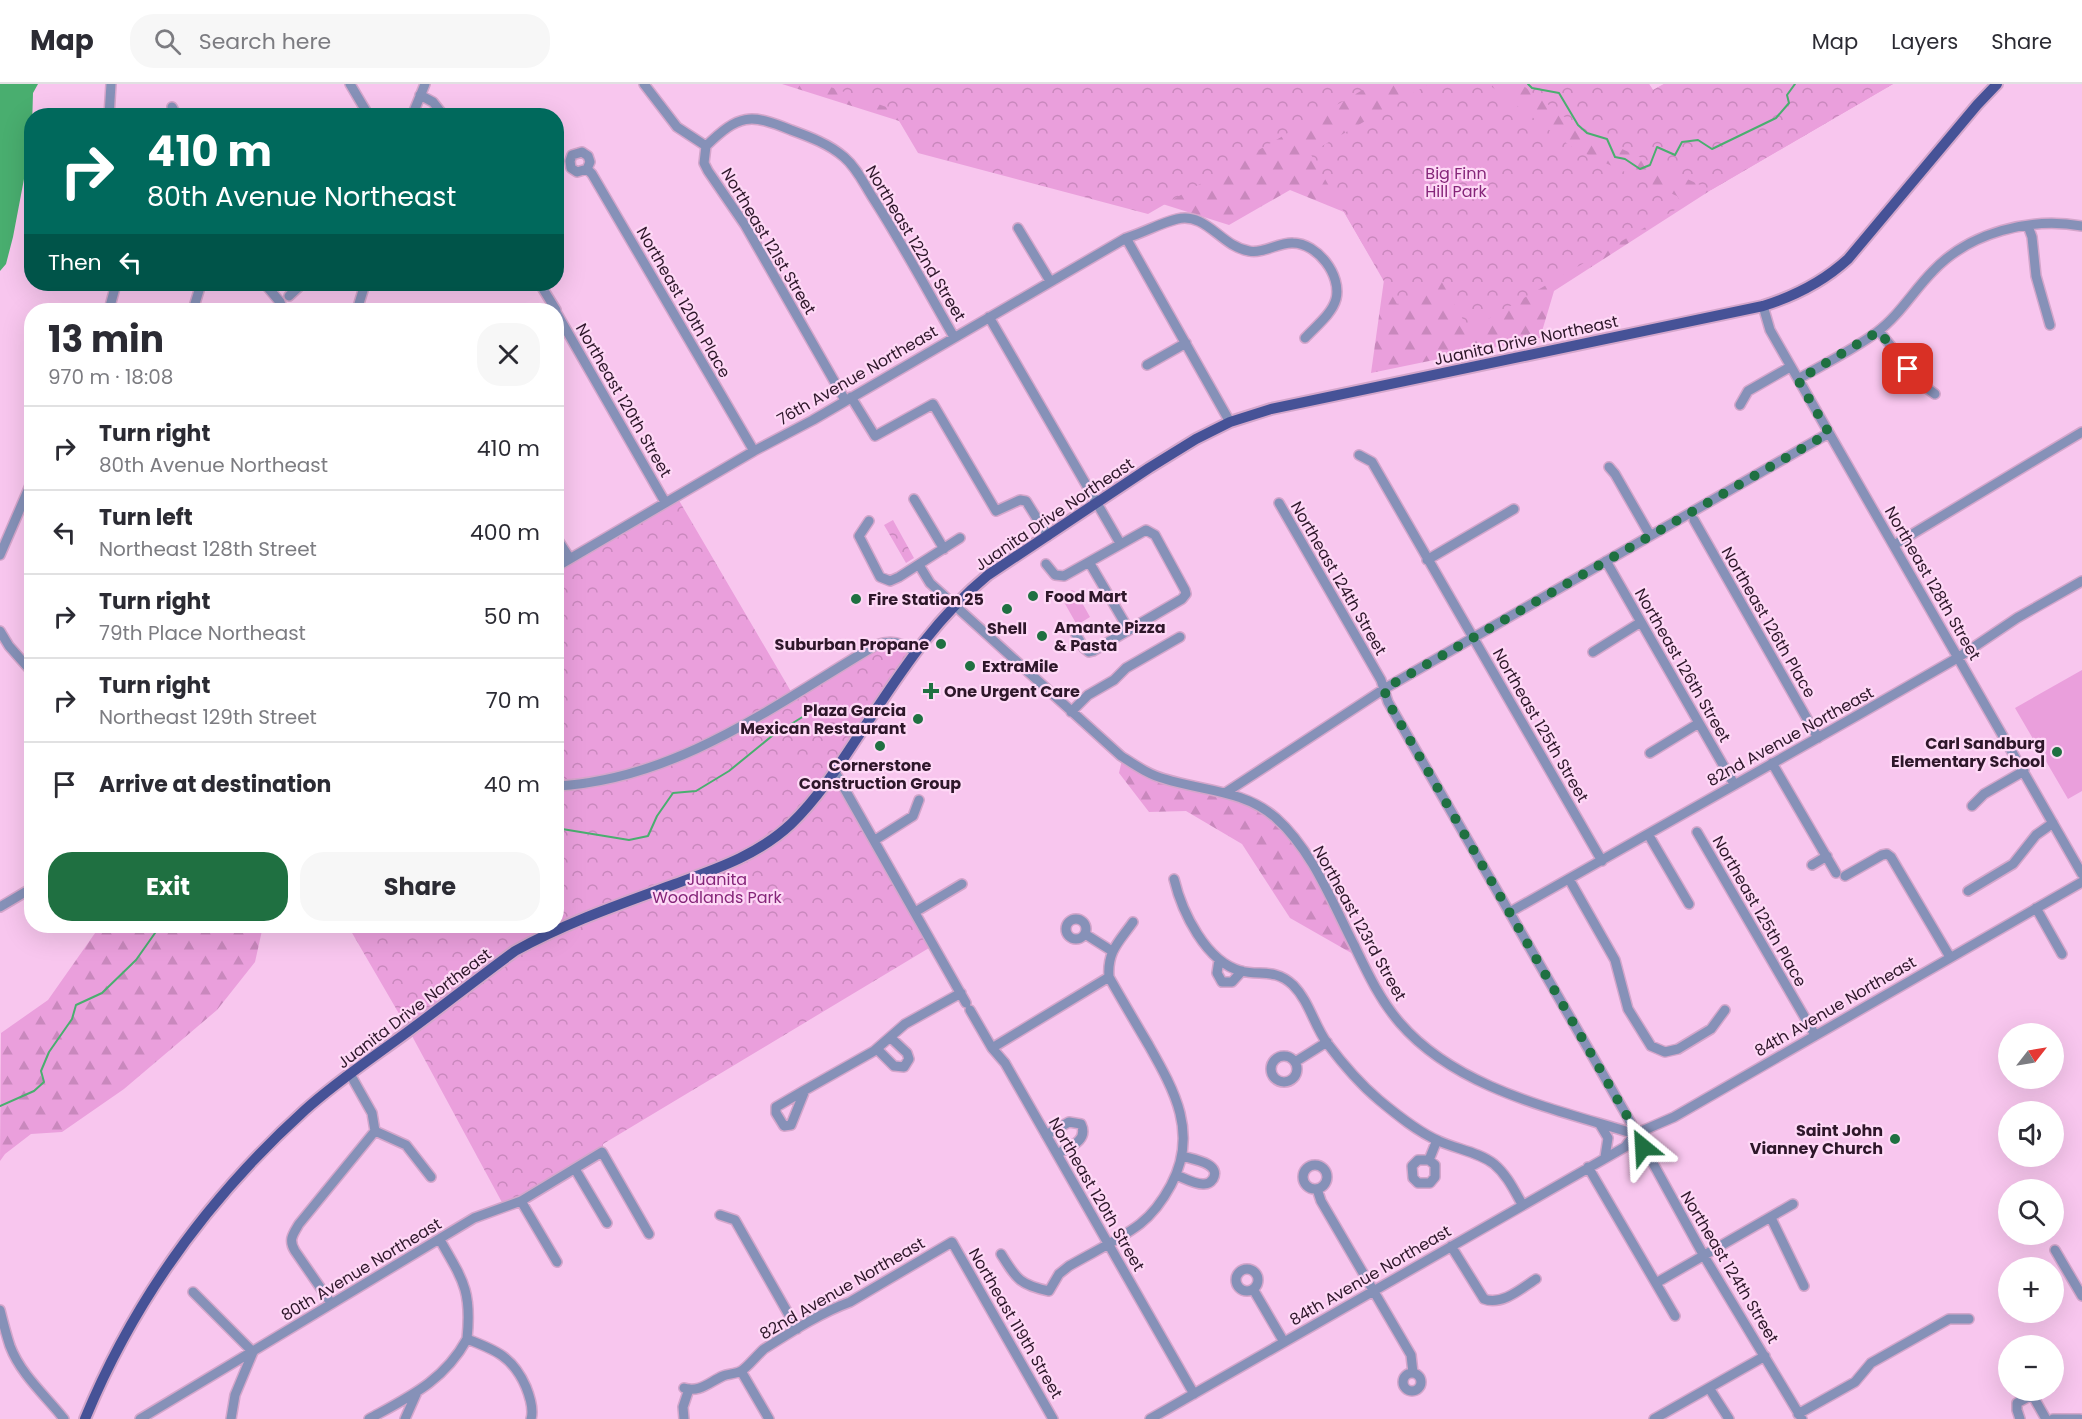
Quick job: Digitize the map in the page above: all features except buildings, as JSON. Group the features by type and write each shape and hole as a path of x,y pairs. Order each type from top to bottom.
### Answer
{"main road":[{"name":"Juanita Drive Northeast","path":"564,928 733,863 754,851 792,823 835,772 915,651 935,625 955,605 988,576 1196,439 1230,422 1270,409 1763,306 1792,296 1818,282 1841,265 1997,84"},
{"name":"Juanita Drive Northeast","path":"85,1419 123,1337 150,1291 197,1223 230,1184 305,1110 350,1074 515,951 552,933"}],"street":[{"path":"110,108 111,84"},
{"path":"350,84 364,108"},
{"path":"415,108 425,84"},
{"path":"644,84 677,127 706,146"},
{"path":"420,95 433,102 438,108"},
{"name":"Northeast 122nd Street","path":"706,146 737,122 755,117 822,143 845,158 853,167 954,337"},
{"name":"Northeast 121st Street","path":"706,146 704,163 708,171 745,225 848,398 875,436 933,404 996,511 1020,500 1026,501 1048,536"},
{"name":"Northeast 120th Place","path":"587,169 608,199 754,451"},
{"name":"76th Avenue Northeast","path":"564,562 665,502 813,420 1126,238 1177,218 1198,220 1208,225 1228,244 1239,249 1253,252 1294,243 1315,250 1333,276 1336,298 1331,310 1305,338"},
{"path":"1798,380 1879,331 1932,271 1960,248 1993,233 2028,226 2067,223 2082,226"},
{"path":"2028,226 2036,276 2050,325"},
{"path":"1018,228 1050,281"},
{"path":"1126,238 1230,422"},
{"path":"271,291 280,303"},
{"path":"289,296 294,291"},
{"name":"Northeast 128th Street","path":"1763,306 1770,330 1790,367 2082,874"},
{"path":"989,317 1120,543"},
{"name":"Northeast 120th Street","path":"564,325 665,502"},
{"path":"1879,331 1921,384 1935,394"},
{"path":"1147,365 1186,343"},
{"path":"1740,405 1748,391 1790,367"},
{"path":"1894,545 2082,432"},
{"path":"1225,793 1384,689 1829,433"},
{"name":"Northeast 125th Street","path":"1359,455 1371,462 1602,861"},
{"path":"1609,467 1650,535"},
{"path":"914,499 944,549"},
{"path":"0,555 24,500"},
{"name":"Northeast 124th Street","path":"1279,503 1384,689 1388,702 1510,912 1704,1256 1800,1416"},
{"path":"1427,560 1514,509"},
{"name":"Northeast 126th Place","path":"1694,520 1818,738"},
{"path":"869,521 859,536 880,577 890,581 919,566 960,538"},
{"path":"1046,564 1055,575 1064,576 1120,543 1148,530 1155,535 1185,590 1182,599 1093,651 1089,652 1084,648 1074,631"},
{"path":"564,550 570,559"},
{"name":"Northeast 126th Street","path":"1606,561 1734,784"},
{"path":"1089,562 1129,630"},
{"name":"Northeast 123rd Street","path":"919,566 930,583 1071,712 1134,765 1164,779 1244,798 1273,816 1298,843 1325,888 1374,984 1393,1014 1415,1039 1451,1067 1476,1081 1635,1134"},
{"name":"82nd Avenue Northeast","path":"1510,912 1959,657 2017,618 2082,581"},
{"path":"1593,652 1641,622"},
{"path":"0,631 9,646 24,663"},
{"path":"1071,712 1088,695 1114,680 1126,668 1180,637"},
{"path":"564,785 612,779 666,763 716,741 888,640 898,642 915,651"},
{"path":"1650,753 1700,723"},
{"path":"1772,764 1840,874 1887,854 1894,861 1950,957"},
{"path":"1972,806 1984,794 2024,771"},
{"name":"Northeast 120th Street","path":"835,772 992,1048 1005,1063 1194,1394"},
{"path":"875,840 913,816 919,800"},
{"path":"1968,891 2013,864 2036,835 2053,823"},
{"name":"Northeast 125th Place","path":"1697,832 1815,1035"},
{"path":"1648,834 1689,904"},
{"path":"1812,865 1827,856"},
{"path":"1174,879 1182,905 1207,947 1219,960 1242,971 1265,972 1291,983 1301,994 1327,1042 1377,1099 1437,1140 1489,1161 1508,1180 1522,1204"},
{"path":"1569,879 1615,960 1628,1009 1651,1046 1665,1052 1678,1049 1711,1029 1725,1010"},
{"name":"84th Avenue Northeast","path":"1150,1419 1624,1147 1635,1134 1674,1117 2082,882"},
{"path":"915,912 962,884"},
{"path":"0,907 24,893"},
{"path":"2036,908 2062,954"},
{"path":"1001,1254 1016,1277 1030,1287 1049,1291 1059,1274 1069,1266 1139,1225 1154,1212 1179,1166 1182,1118 1172,1086 1109,977 1108,963 1112,951 1133,922"},
{"path":"1085,934 1112,951"},
{"path":"1219,960 1217,973 1222,982 1232,982 1242,971"},
{"path":"992,1048 1109,977"},
{"path":"805,1090 877,1049 905,1024 961,993"},
{"path":"877,1049 894,1066 904,1067 909,1059 907,1053 891,1038"},
{"path":"1295,1062 1327,1042"},
{"path":"331,1303 292,1247 291,1236 375,1131 372,1113 350,1074"},
{"path":"1046,1135 1069,1122 1081,1124 1084,1130 1083,1136 1078,1142 1057,1154"},
{"path":"1599,1123 1608,1138 1605,1157"},
{"path":"375,1131 406,1145 431,1177"},
{"path":"1429,1160 1437,1140"},
{"name":"80th Avenue Northeast","path":"140,1419 474,1218 521,1201 602,1152 649,1234"},
{"path":"1210,1165 1214,1171 1213,1178 1209,1183 1202,1184 1179,1166 1210,1165"},
{"path":"1588,1167 1675,1316"},
{"path":"575,1169 607,1223"},
{"path":"1317,1189 1321,1201 1411,1355 1413,1373"},
{"path":"521,1201 557,1262"},
{"path":"1656,1283 1793,1204"},
{"path":"720,1215 735,1220 797,1329"},
{"path":"1771,1218 1804,1286"},
{"path":"369,1419 435,1380 457,1357 467,1339 468,1298 463,1278 440,1240"},
{"name":"82nd Avenue Northeast","path":"684,1419 683,1407 687,1389 704,1388 723,1376 741,1371 763,1350 797,1329 836,1307 850,1302 952,1242"},
{"name":"Northeast 119th Street","path":"952,1242 1053,1419"},
{"path":"1451,1246 1484,1299 1490,1301 1504,1298 1536,1280"},
{"path":"2055,1250 2082,1296"},
{"path":"1253,1289 1284,1342"},
{"path":"193,1292 253,1352 234,1395 231,1419"},
{"path":"0,1310 10,1347 17,1360 33,1383 64,1419"},
{"path":"1800,1416 1855,1382 1871,1363 1949,1319 1968,1319"},
{"path":"467,1339 493,1349 508,1358 530,1395 531,1419"},
{"path":"1654,1419 1765,1356"},
{"path":"741,1371 769,1419"},
{"path":"1709,1388 1729,1419"},
{"path":"405,1419 417,1392"},
{"path":"2020,1419 2017,1403 2030,1396 2034,1398 2046,1419"},
{"path":"2053,1419 2080,1419"}],"green space":[{"path":"782,84 1649,84 1653,90 1664,84 1893,84 1711,190 1554,291 1540,338 1371,373 1384,280 1344,212 1290,190 1229,225"},
{"path":"822,84 1373,84 1148,214 918,153 892,109"},
{"name":"Big Finn Hill Park","path":"1429,84 1488,84 1573,148 1677,196 1681,202 1680,207 1469,330 1440,279 1397,304 1310,153"},
{"path":"1521,84 1649,84 1653,90 1664,84 1893,84 1711,190 1583,131"},
{"name":"Juanita Woodlands Park","path":"677,497 793,695 888,640 915,651 835,772 934,945 603,1144 602,1152 505,1208 412,1036 352,933 564,933 564,566"},
{"path":"893,520 914,558 906,563 884,525"},
{"path":"1072,590 1076,592 1090,617 1077,625 1064,602 1065,595"},
{"path":"2082,670 2082,791 2068,799 2015,708"},
{"path":"1122,760 1140,771 1257,805 1298,843 1360,958 1290,918 1242,844 1186,811 1149,812 1119,773"},
{"path":"95,933 261,933 255,962 217,1010 124,1089 62,1132 31,1134 5,1154 0,1161 1,1033 48,1000"}],"shaded area":[{"path":"0,84 38,84 33,93 33,108 24,108 24,179 6,264 0,271"}],"waterway":[{"path":"1528,84 1532,88 1559,93 1578,125 1587,133 1607,139 1615,157 1625,159 1640,169 1650,165 1657,147 1675,155 1682,142 1698,140 1712,149 1776,118 1789,103 1787,95 1795,84"},
{"path":"564,829 629,840 648,836 657,816 673,793 696,791 729,771 772,736 820,706"},
{"path":"0,1106 34,1091 44,1082 41,1071 49,1052 72,1019 76,1005 102,993 136,960 155,933"}],"place":[{"name":"Food Mart","path":"1033,596"},
{"name":"Fire Station 25","path":"856,599"},
{"name":"Shell","path":"1007,609"},
{"name":"Amante Pizza & Pasta","path":"1042,636"},
{"name":"Suburban Propane","path":"941,644"},
{"name":"ExtraMile","path":"970,666"},
{"name":"One Urgent Care","path":"931,691"},
{"name":"Plaza Garcia Mexican Restaurant","path":"918,719"},
{"name":"Cornerstone Construction Group","path":"880,746"},
{"name":"Carl Sandburg Elementary School","path":"2057,752"},
{"name":"Saint John Vianney Church","path":"1895,1139"}],"route":[{"path":"1643,1147 1388,702 1384,689 1829,433 1798,380 1879,331 1908,369"}]}
